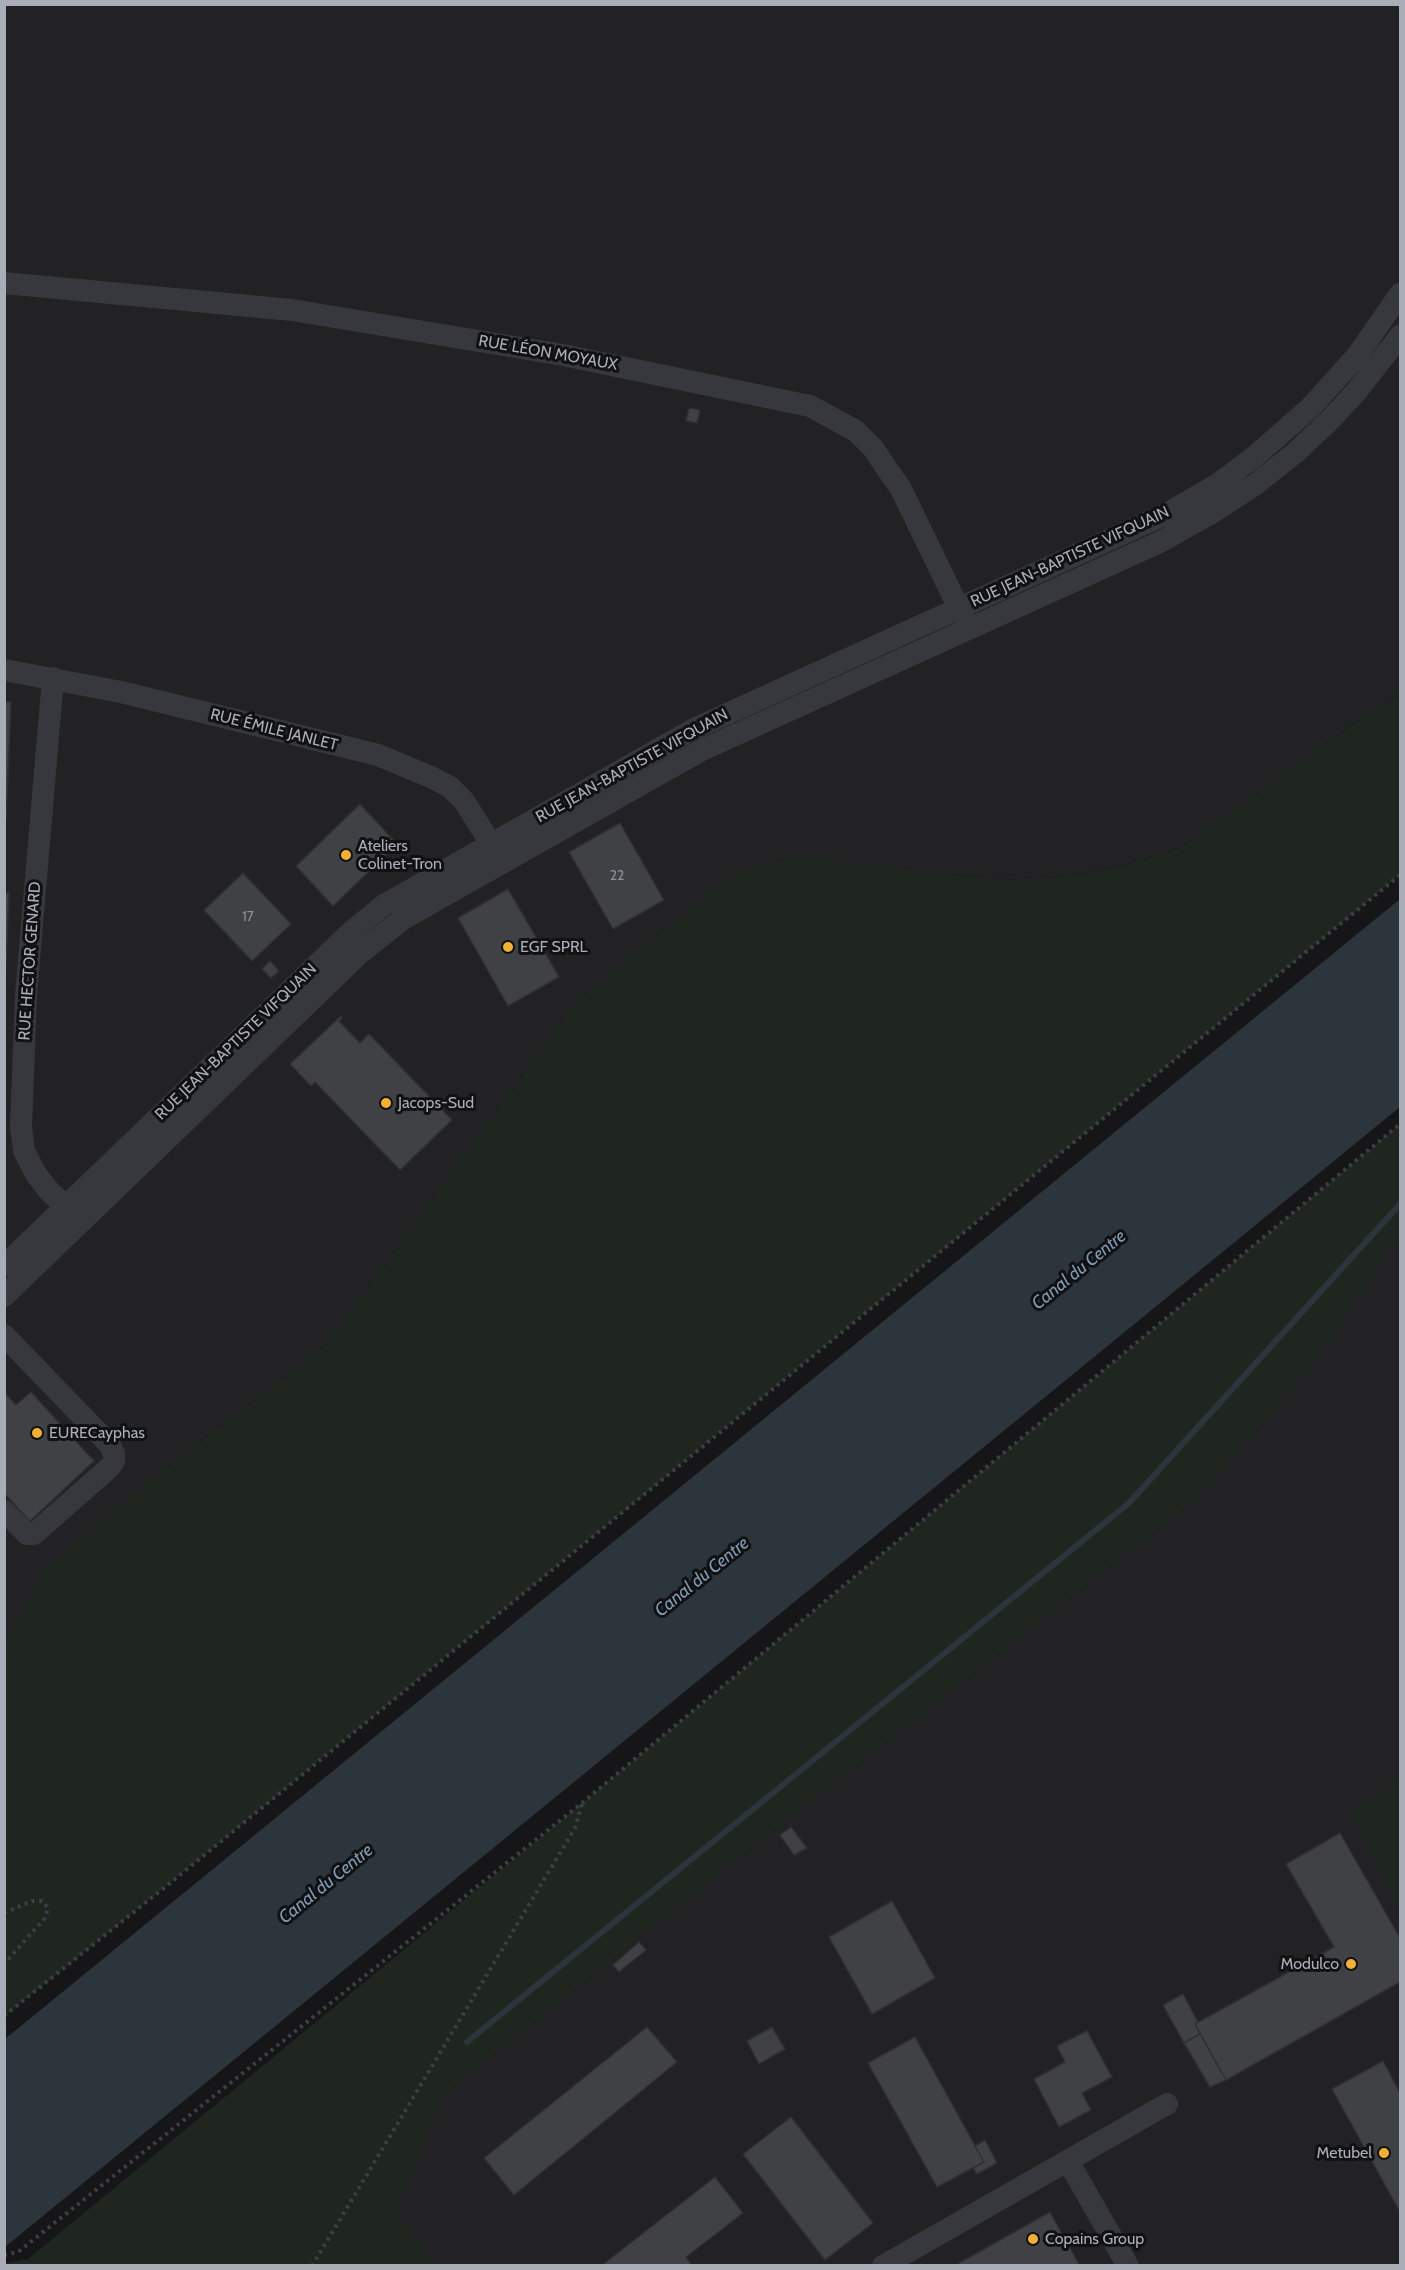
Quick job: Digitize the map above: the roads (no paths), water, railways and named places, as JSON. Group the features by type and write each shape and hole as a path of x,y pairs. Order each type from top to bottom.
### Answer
{"street":[{"name":"RUE LÉON MOYAUX","path":"4,284 292,310 563,354 810,406 856,431 873,448 901,489 964,618"},
{"name":"RUE JEAN-BAPTISTE VIFQUAIN","path":"4,1266 367,917 384,905 496,852 964,618 1168,513 1218,484 1262,451 1310,408 1357,356 1401,294"},
{"name":"RUE JEAN-BAPTISTE VIFQUAIN","path":"964,618 1160,542 1210,514 1256,484 1296,452 1363,384 1401,336"},
{"name":"RUE ÉMILE JANLET","path":"4,670 121,692 378,755 450,787 464,801 496,852"},
{"name":"RUE HECTOR GENARD","path":"53,678 26,995 21,1128 24,1151 36,1174 65,1206 83,1221"},
{"name":"RUE JEAN-BAPTISTE VIFQUAIN","path":"4,1296 360,953 496,852"},
{"path":"4,1335 110,1445 114,1461 34,1534 27,1534 4,1511"},
{"path":"884,2265 1167,2104"},
{"path":"1068,2161 1128,2265"}],"water":[{"name":"Canal du Centre","path":"1400,899 1400,1107 5,2247 5,2039"}],"waterway":[{"path":"467,2042 1129,1503 1400,1204"}],"place":[{"name":"Ateliers Colinet-Tron","path":"346,855"},
{"name":"EGF SPRL","path":"508,947"},
{"name":"Jacops-Sud","path":"386,1103"},
{"name":"EURECayphas","path":"37,1433"},
{"name":"Modulco","path":"1351,1964"},
{"name":"Metubel","path":"1384,2153"},
{"name":"Copains Group","path":"1033,2239"}]}
